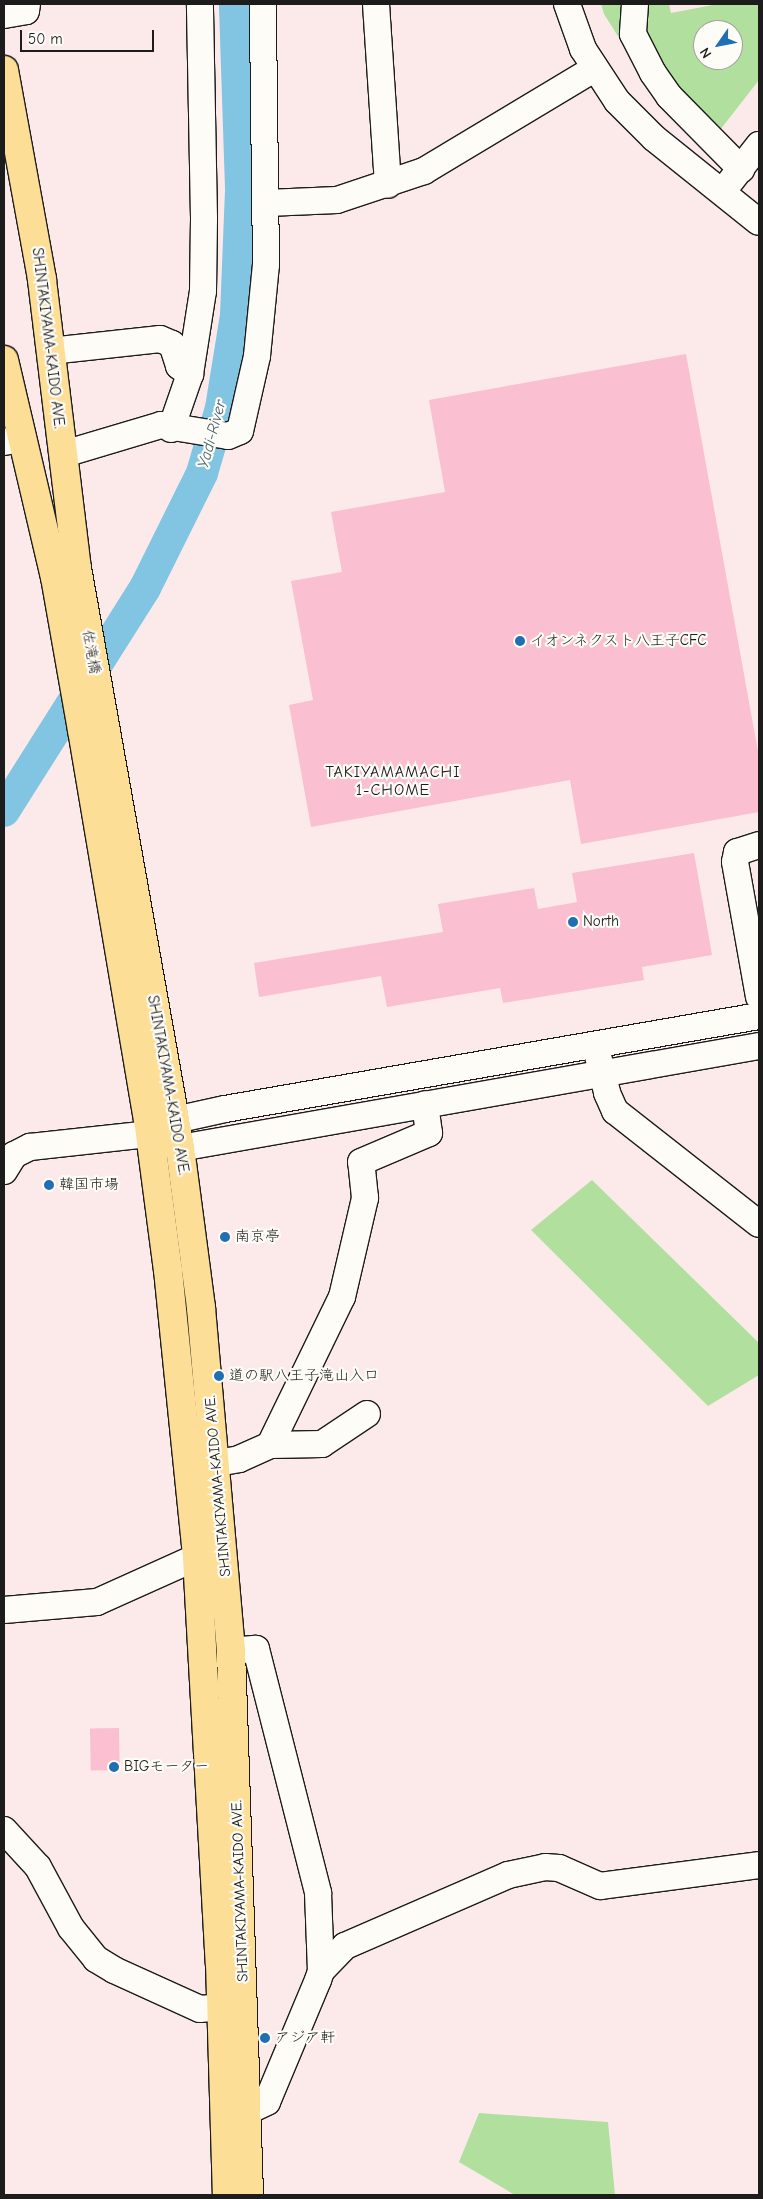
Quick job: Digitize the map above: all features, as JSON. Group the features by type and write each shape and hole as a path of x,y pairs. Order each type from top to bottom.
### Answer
{"main road":[{"name":"SHINTAKIYAMA-KAIDO AVE.","path":"4,70 38,252 84,607"},
{"path":"4,360 12,440"},
{"name":"佐滝橋","path":"12,440 54,577 82,730"},
{"name":"佐滝橋","path":"84,607 99,696"},
{"name":"SHINTAKIYAMA-KAIDO AVE.","path":"99,696 180,1148 217,1463 231,1651 248,2111 249,2195"},
{"name":"SHINTAKIYAMA-KAIDO AVE.","path":"82,730 150,1134 180,1377 197,1557 222,2007 227,2195"}],"street":[{"path":"4,15 26,11 28,4"},
{"path":"175,429 190,374 202,291 204,247 200,4"},
{"path":"64,454 161,425 175,429 228,436 240,431 257,356 266,266 267,203 263,4"},
{"path":"376,4 388,185"},
{"path":"567,4 583,49 594,69 632,118 759,222"},
{"path":"635,4 634,34 653,73 669,96 741,169"},
{"path":"267,203 338,200 388,185 456,153 594,69"},
{"path":"722,192 759,145"},
{"path":"50,350 160,339 172,344 179,366 190,374"},
{"path":"759,844 737,852 735,862 756,951 759,997"},
{"path":"4,1171 14,1155 30,1147 150,1134 175,1120 596,1043 759,1016"},
{"path":"596,1043 600,1072 615,1111 759,1224"},
{"path":"150,1134 180,1148 600,1072 759,1046"},
{"path":"270,1445 342,1296 365,1198 361,1162 429,1133 425,1104"},
{"path":"217,1463 235,1460 270,1445 322,1444 367,1414"},
{"path":"4,1610 97,1602 197,1557"},
{"path":"231,1651 256,1649 318,1893 321,1971"},
{"path":"4,1830 38,1867 71,1928 96,1959 114,1970 170,1992 200,2009 222,2007"},
{"path":"248,2111 267,2102 321,1971 345,1946 508,1875 545,1867 559,1868 600,1886 759,1865"}],"green space":[{"path":"601,4 669,4 671,13 718,4 759,4 759,80 720,130 648,84 604,14"},
{"path":"592,1180 759,1343 759,1375 708,1406 531,1230"},
{"path":"479,2113 608,2122 615,2195 515,2195 459,2162"}],"building":[{"name":"イオンネクスト八王子CFC","path":"686,354 759,757 759,812 581,844 570,780 311,827 289,705 313,700 291,581 342,572 331,512 445,492 429,400"},
{"name":"North","path":"694,853 712,955 642,967 644,980 503,1003 500,988 387,1007 381,976 259,997 254,963 443,932 438,904 534,888 538,909 577,902 572,873"},
{"path":"119,1728 120,1770 91,1770 90,1729"}],"waterway":[{"name":"Yadi-River","path":"4,811 145,588 202,473 221,408 236,315 241,188 235,4"}],"place":[{"name":"イオンネクスト八王子CFC","path":"520,641"},
{"name":"North","path":"573,922"},
{"name":"韓国市場","path":"49,1185"},
{"name":"南京亭","path":"225,1237"},
{"name":"道の駅八王子滝山入口","path":"219,1376"},
{"name":"BIGモーター","path":"114,1767"},
{"name":"アジア軒","path":"265,2038"}],"district":[{"name":"TAKIYAMAMACHI 1-CHOME","path":"393,781"}]}
